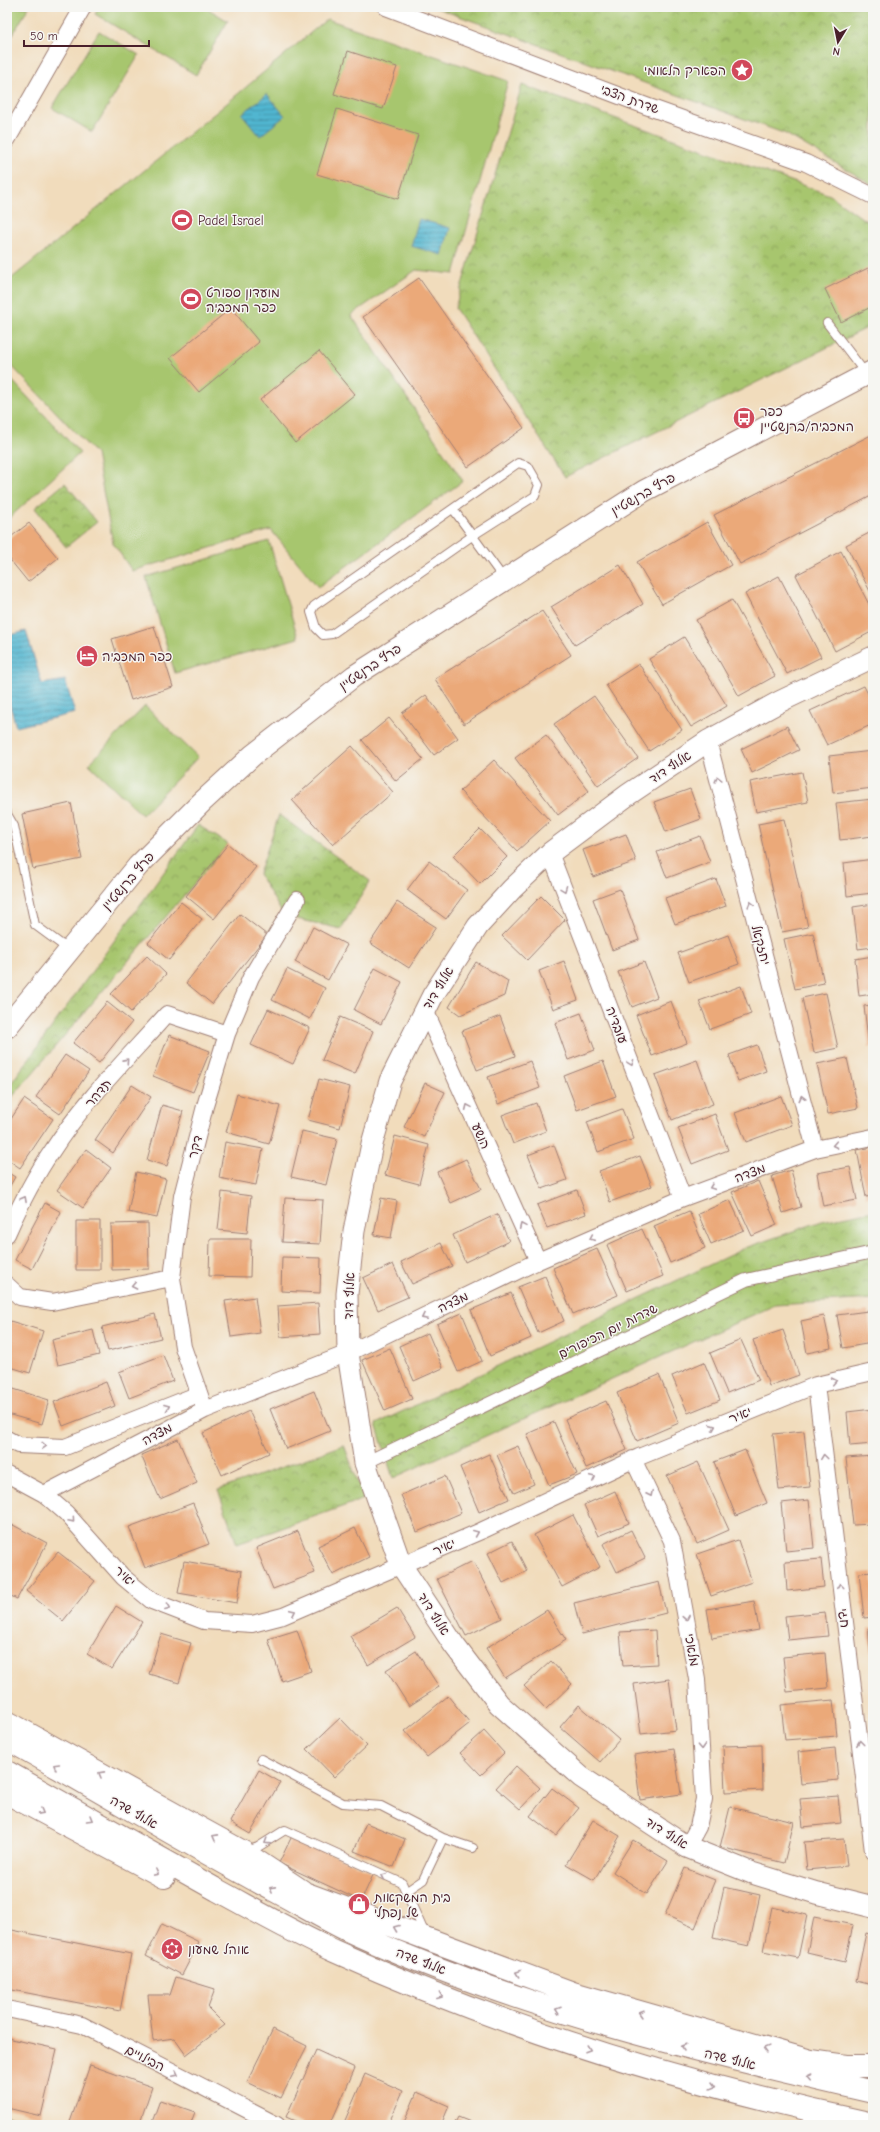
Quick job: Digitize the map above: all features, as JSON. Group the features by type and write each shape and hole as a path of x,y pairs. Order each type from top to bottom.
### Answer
{"main road":[{"path":"7,1722 243,1852 405,1955"},
{"name":"אלוף שדה","path":"7,1739 235,1870 356,1934 405,1955 490,1987 598,2024 724,2058 873,2092"},
{"name":"אלוף שדה","path":"7,1772 272,1920 403,1981 500,2019 597,2052 709,2085 873,2124"},
{"path":"7,1793 127,1858 302,1946 403,1981"},
{"path":"307,1894 427,1940 573,1993 740,2042 811,2061 846,2066 873,2066"},
{"path":"848,2086 873,2086"}],"street":[{"path":"7,140 84,7"},
{"name":"שדרת הצבי","path":"386,7 646,106 806,162 873,196"},
{"name":"פרץ ברנשטיין","path":"7,1027 138,866 202,802 253,755 354,676 644,491 810,404 871,375"},
{"name":"אלוף דוד","path":"873,657 779,702 708,741 629,794 550,853 512,889 478,926 425,1010 390,1081 372,1144 353,1239 347,1294 348,1353 365,1463 401,1565 454,1645 499,1704 581,1777 688,1847 752,1873 817,1893 873,1907"},
{"name":"יחזקאל","path":"708,741 815,1149"},
{"name":"עובדיה","path":"550,853 683,1198"},
{"name":"דקר","path":"205,1410 183,1347 172,1278 182,1196 205,1106 228,1034 251,977 297,900"},
{"name":"הושע","path":"425,1010 538,1261"},
{"name":"תדהר","path":"7,1234 22,1201 52,1150 94,1096 167,1014 228,1034"},
{"name":"מצדה","path":"44,1494 205,1410 348,1353 538,1261 683,1198 815,1149 873,1137"},
{"name":"שדרות יום הכיפורים","path":"365,1463 746,1280 873,1252"},
{"path":"7,1285 20,1297 52,1302 172,1278"},
{"name":"יאיר","path":"7,1474 44,1494 66,1513 124,1576 152,1601 204,1620 252,1624 283,1616 481,1531 633,1459 816,1385 873,1372"},
{"name":"חגי","path":"816,1385 873,1851"},
{"name":"מצדה","path":"7,1439 18,1445 65,1447 199,1394"},
{"name":"מלאכי","path":"633,1459 672,1541 697,1679 704,1799 698,1826 688,1847"},
{"name":"הבילויים","path":"7,2009 82,2025 277,2125"}],"lane":[{"path":"827,323 871,375"},
{"path":"518,463 528,466 539,485 535,496 472,536 332,634 323,635 316,628 311,612 314,606 518,463"},
{"path":"453,509 505,580"},
{"path":"7,814 14,826 35,925 69,951"},
{"path":"261,1759 343,1803 381,1806 443,1838 473,1848"},
{"path":"243,1852 258,1847 285,1830 402,1883 427,1940"},
{"path":"406,1891 423,1880 443,1838"}],"green space":[{"path":"7,7 29,7 7,44"},
{"path":"99,7 205,7 228,21 196,75 95,14"},
{"name":"הפארק הלאומי","path":"434,7 873,7 873,185 786,134"},
{"name":"מועדון ספורט כפר המכביה","path":"327,19 508,81 454,274 416,270 351,315 463,481 318,587 271,530 132,571 113,543 96,454 7,361 7,282 220,109"},
{"path":"99,31 139,55 92,132 52,108"},
{"path":"522,85 830,195 873,226 873,325 565,477 455,308"},
{"path":"7,375 80,453 7,520"},
{"path":"65,483 97,522 66,547 35,508"},
{"path":"269,541 298,638 175,673 146,577"},
{"path":"145,706 198,757 142,815 89,764"},
{"path":"279,815 370,881 341,929 284,916 259,874"},
{"path":"198,825 228,844 13,1096 7,1105 7,1089"},
{"path":"873,1211 873,1299 775,1305 393,1478 376,1424 745,1248 822,1221"},
{"path":"344,1445 364,1499 237,1544 218,1490"},
{"path":"7,2116 43,2125 7,2125"}],"water":[{"path":"267,94 285,116 260,136 242,114"},
{"path":"419,219 450,228 442,255 411,246"},
{"path":"26,631 42,684 65,680 75,713 16,727 7,694 7,636"}],"building":[{"path":"348,51 397,67 383,109 334,94"},
{"path":"337,109 418,135 398,199 317,174"},
{"path":"868,268 873,279 873,306 841,322 825,289"},
{"path":"419,278 524,428 468,467 363,317"},
{"path":"231,308 259,342 199,392 170,358"},
{"path":"319,351 355,394 295,443 260,400"},
{"path":"873,434 873,495 740,564 714,515"},
{"path":"707,522 731,565 662,604 637,562"},
{"path":"29,523 58,558 28,582 7,556 7,540"},
{"path":"873,531 873,597 846,545"},
{"path":"841,551 873,612 873,631 835,651 796,575"},
{"path":"620,565 643,604 575,645 551,607"},
{"path":"779,576 821,657 787,674 745,594"},
{"path":"732,600 775,676 739,696 696,620"},
{"path":"542,611 571,655 464,724 435,679"},
{"path":"154,626 173,687 131,700 112,639"},
{"path":"684,637 727,706 691,727 649,659"},
{"path":"639,664 682,730 649,751 606,685"},
{"path":"864,686 873,704 873,724 827,745 810,711"},
{"path":"426,695 458,738 434,755 402,713"},
{"path":"594,696 638,758 598,786 554,724"},
{"path":"389,718 423,759 396,781 362,740"},
{"path":"787,726 799,750 752,773 741,749"},
{"path":"546,735 589,791 558,815 515,758"},
{"path":"352,746 393,792 333,845 292,800"},
{"path":"872,751 873,788 833,793 829,756"},
{"path":"494,760 550,821 517,851 460,791"},
{"path":"802,772 808,802 756,812 750,782"},
{"path":"690,789 701,819 666,832 654,802"},
{"path":"873,799 873,836 840,840 836,803"},
{"path":"71,803 82,859 33,869 22,814"},
{"path":"784,819 808,927 782,932 758,824"},
{"path":"480,829 507,857 480,884 453,856"},
{"path":"626,834 636,861 593,877 583,850"},
{"path":"700,836 710,862 667,878 657,852"},
{"path":"228,844 256,867 214,919 186,896"},
{"path":"873,859 873,893 847,896 844,863"},
{"path":"429,861 467,890 446,919 407,890"},
{"path":"716,879 726,906 675,924 665,898"},
{"path":"620,889 639,940 612,950 593,899"},
{"path":"541,896 565,920 527,960 502,936"},
{"path":"181,902 202,919 169,960 148,943"},
{"path":"397,902 436,927 409,968 370,943"},
{"path":"873,904 873,947 858,949 853,907"},
{"path":"240,914 267,935 212,1004 186,983"},
{"path":"313,927 347,945 328,980 295,962"},
{"path":"813,933 824,983 795,989 784,939"},
{"path":"728,935 739,964 689,982 678,953"},
{"path":"147,956 166,974 131,1012 111,994"},
{"path":"873,956 873,994 859,996 855,959"},
{"path":"564,961 578,1000 553,1009 539,971"},
{"path":"476,962 508,981 504,996 460,1015 449,1007"},
{"path":"644,962 657,997 632,1007 618,972"},
{"path":"375,968 402,982 381,1024 354,1010"},
{"path":"287,969 325,988 310,1019 272,1000"},
{"path":"741,986 751,1014 710,1029 699,1001"},
{"path":"826,993 838,1048 814,1053 802,998"},
{"path":"671,1001 687,1043 652,1056 636,1015"},
{"path":"107,1002 132,1022 99,1063 73,1043"},
{"path":"873,1005 873,1047 869,1047 864,1006"},
{"path":"268,1009 310,1028 293,1064 251,1045"},
{"path":"581,1013 595,1050 568,1060 555,1023"},
{"path":"500,1016 515,1056 477,1070 462,1031"},
{"path":"340,1017 373,1031 355,1074 322,1060"},
{"path":"169,1035 210,1051 193,1092 153,1076"},
{"path":"757,1045 766,1071 738,1081 729,1055"},
{"path":"65,1055 89,1071 60,1114 36,1097"},
{"path":"847,1058 858,1108 828,1114 817,1064"},
{"path":"697,1060 713,1104 672,1120 655,1075"},
{"path":"530,1061 540,1088 498,1104 488,1077"},
{"path":"603,1061 616,1096 577,1110 564,1076"},
{"path":"319,1079 350,1087 340,1128 308,1120"},
{"path":"425,1083 445,1092 424,1137 404,1127"},
{"path":"132,1085 151,1097 113,1153 95,1140"},
{"path":"237,1094 280,1106 269,1144 226,1132"},
{"path":"781,1096 792,1125 746,1142 735,1113"},
{"path":"24,1099 53,1119 20,1168 7,1159 7,1125"},
{"path":"536,1103 546,1131 513,1144 502,1115"},
{"path":"162,1105 183,1111 167,1166 147,1160"},
{"path":"622,1109 634,1139 598,1152 587,1122"},
{"path":"715,1114 728,1150 692,1164 678,1128"},
{"path":"302,1131 337,1139 326,1185 291,1177"},
{"path":"395,1136 429,1145 419,1184 385,1175"},
{"path":"225,1142 263,1149 256,1185 219,1178"},
{"path":"554,1145 567,1180 542,1189 528,1155"},
{"path":"873,1147 873,1196 866,1197 857,1150"},
{"path":"86,1149 111,1168 83,1208 57,1190"},
{"path":"640,1156 652,1186 610,1202 599,1171"},
{"path":"466,1159 481,1189 451,1203 437,1172"},
{"path":"850,1167 857,1200 823,1206 817,1173"},
{"path":"791,1170 801,1207 783,1213 772,1176"},
{"path":"7,1172 15,1177 7,1191"},
{"path":"136,1172 166,1179 157,1218 128,1212"},
{"path":"758,1181 777,1225 752,1236 732,1192"},
{"path":"577,1190 586,1214 547,1228 537,1205"},
{"path":"222,1192 251,1196 247,1233 218,1230"},
{"path":"285,1198 323,1200 320,1244 282,1242"},
{"path":"381,1198 397,1201 391,1238 374,1235"},
{"path":"730,1200 744,1230 711,1244 698,1214"},
{"path":"45,1203 61,1212 32,1269 15,1260"},
{"path":"689,1211 705,1248 670,1263 654,1226"},
{"path":"497,1214 509,1241 465,1262 453,1235"},
{"path":"76,1221 100,1221 100,1270 76,1270"},
{"path":"148,1223 149,1269 112,1270 111,1224"},
{"path":"642,1229 663,1276 627,1291 607,1245"},
{"path":"210,1239 251,1239 250,1277 209,1276"},
{"path":"441,1243 452,1266 412,1284 401,1262"},
{"path":"597,1249 618,1295 573,1314 553,1268"},
{"path":"282,1257 321,1258 320,1293 281,1291"},
{"path":"393,1264 408,1297 378,1310 363,1278"},
{"path":"545,1276 564,1321 538,1333 518,1287"},
{"path":"511,1293 531,1338 490,1356 471,1310"},
{"path":"255,1297 260,1333 231,1337 225,1301"},
{"path":"318,1303 320,1334 280,1337 278,1306"},
{"path":"868,1311 872,1343 843,1348 837,1315"},
{"path":"462,1313 482,1361 458,1372 437,1324"},
{"path":"155,1314 161,1338 108,1351 102,1327"},
{"path":"824,1316 831,1348 807,1353 801,1321"},
{"path":"7,1320 43,1331 30,1373 7,1366"},
{"path":"93,1330 99,1355 58,1365 52,1340"},
{"path":"783,1330 799,1375 769,1386 753,1340"},
{"path":"428,1333 443,1368 414,1381 399,1346"},
{"path":"741,1340 759,1380 727,1393 710,1353"},
{"path":"390,1348 412,1399 385,1411 362,1360"},
{"path":"163,1355 173,1381 129,1398 119,1372"},
{"path":"704,1362 720,1400 688,1413 672,1376"},
{"path":"659,1375 679,1423 637,1441 617,1393"},
{"path":"106,1382 115,1406 63,1426 54,1402"},
{"path":"7,1387 49,1400 42,1424 7,1414"},
{"path":"314,1391 330,1431 286,1449 270,1409"},
{"path":"606,1401 627,1450 586,1468 565,1419"},
{"path":"873,1409 873,1444 850,1446 847,1412"},
{"path":"249,1411 269,1453 222,1475 203,1433"},
{"path":"554,1422 577,1474 549,1485 527,1434"},
{"path":"804,1431 810,1487 779,1490 773,1434"},
{"path":"178,1439 197,1483 160,1499 141,1455"},
{"path":"518,1446 534,1484 514,1493 497,1455"},
{"path":"745,1450 767,1503 736,1516 714,1462"},
{"path":"489,1454 509,1499 479,1512 460,1467"},
{"path":"873,1456 873,1524 853,1525 846,1458"},
{"path":"698,1462 729,1530 697,1544 667,1476"},
{"path":"445,1476 461,1513 417,1532 401,1495"},
{"path":"615,1491 629,1523 598,1536 584,1505"},
{"path":"809,1500 814,1548 786,1551 781,1503"},
{"path":"193,1503 209,1544 145,1568 129,1527"},
{"path":"573,1515 600,1567 562,1587 534,1535"},
{"path":"13,1525 47,1543 17,1599 7,1594 7,1537"},
{"path":"355,1528 369,1557 333,1575 318,1546"},
{"path":"631,1530 645,1558 617,1572 603,1544"},
{"path":"298,1531 315,1573 273,1589 256,1548"},
{"path":"738,1540 752,1582 711,1596 697,1554"},
{"path":"512,1541 527,1571 503,1583 488,1553"},
{"path":"58,1552 95,1581 63,1621 26,1591"},
{"path":"821,1559 824,1587 787,1591 785,1562"},
{"path":"184,1561 242,1571 237,1603 178,1593"},
{"path":"473,1561 502,1618 466,1636 437,1579"},
{"path":"873,1572 873,1617 864,1618 859,1573"},
{"path":"659,1582 666,1613 582,1634 574,1603"},
{"path":"754,1601 759,1630 712,1638 707,1609"},
{"path":"116,1606 142,1622 112,1669 87,1654"},
{"path":"397,1608 415,1637 368,1665 350,1636"},
{"path":"547,1610 566,1640 505,1678 486,1648"},
{"path":"825,1612 828,1636 788,1640 785,1616"},
{"path":"873,1627 873,1657 871,1657 868,1628"},
{"path":"297,1630 311,1671 282,1681 268,1639"},
{"path":"655,1630 657,1664 623,1666 620,1632"},
{"path":"161,1634 191,1643 179,1683 149,1674"},
{"path":"416,1651 439,1687 409,1706 386,1670"},
{"path":"825,1653 828,1688 787,1692 783,1657"},
{"path":"551,1661 572,1684 546,1709 524,1686"},
{"path":"669,1679 676,1730 641,1734 634,1684"},
{"path":"448,1696 470,1723 427,1757 405,1731"},
{"path":"833,1700 837,1736 785,1740 781,1705"},
{"path":"579,1705 619,1740 600,1762 560,1727"},
{"path":"340,1718 367,1746 334,1777 307,1749"},
{"path":"484,1731 504,1753 481,1775 460,1753"},
{"path":"762,1745 763,1790 725,1792 723,1746"},
{"path":"835,1748 838,1780 801,1784 798,1752"},
{"path":"674,1749 681,1794 640,1800 634,1755"},
{"path":"516,1766 540,1788 520,1809 496,1788"},
{"path":"259,1770 280,1782 250,1834 230,1822"},
{"path":"552,1788 579,1808 556,1836 530,1816"},
{"path":"838,1796 841,1823 803,1827 800,1799"},
{"path":"730,1807 794,1822 784,1863 720,1847"},
{"path":"593,1820 620,1836 594,1880 566,1864"},
{"path":"366,1823 405,1839 394,1867 354,1851"},
{"path":"292,1836 374,1873 361,1901 279,1863"},
{"path":"844,1839 847,1866 807,1870 804,1842"},
{"path":"633,1840 668,1861 647,1894 613,1872"},
{"path":"685,1868 715,1880 695,1928 665,1915"},
{"path":"724,1887 760,1895 749,1946 713,1938"},
{"path":"772,1907 807,1915 798,1958 763,1951"},
{"path":"814,1917 853,1925 845,1962 807,1953"},
{"name":"אוהל שמעון","path":"162,1924 199,1942 182,1975 146,1956"},
{"path":"7,1929 131,1954 120,2011 7,1989"},
{"path":"866,1933 873,1935 873,1985 856,1981"},
{"path":"176,1977 215,1989 208,2008 225,2025 186,2055 174,2038 153,2041 148,1995 170,1995"},
{"path":"273,2029 307,2046 281,2098 247,2082"},
{"path":"7,2038 57,2049 41,2116 7,2108"},
{"path":"316,2050 355,2068 330,2125 304,2125 286,2117"},
{"path":"90,2065 152,2087 139,2125 69,2125"},
{"path":"365,2074 403,2091 388,2125 343,2125"},
{"path":"417,2092 449,2106 441,2125 403,2125"},
{"path":"160,2100 195,2112 190,2125 151,2125"},
{"path":"458,2117 478,2125 454,2125"}],"place":[{"name":"הפארק הלאומי","path":"742,70"},
{"name":"Padel Israel","path":"182,220"},
{"name":"מועדון ספורט כפר המכביה","path":"191,299"},
{"name":"כפר המכביה/ברנשטיין","path":"744,418"},
{"name":"כפר המכביה","path":"87,656"},
{"name":"בית המשקאות של נפתלי","path":"359,1904"},
{"name":"אוהל שמעון","path":"172,1949"}]}
